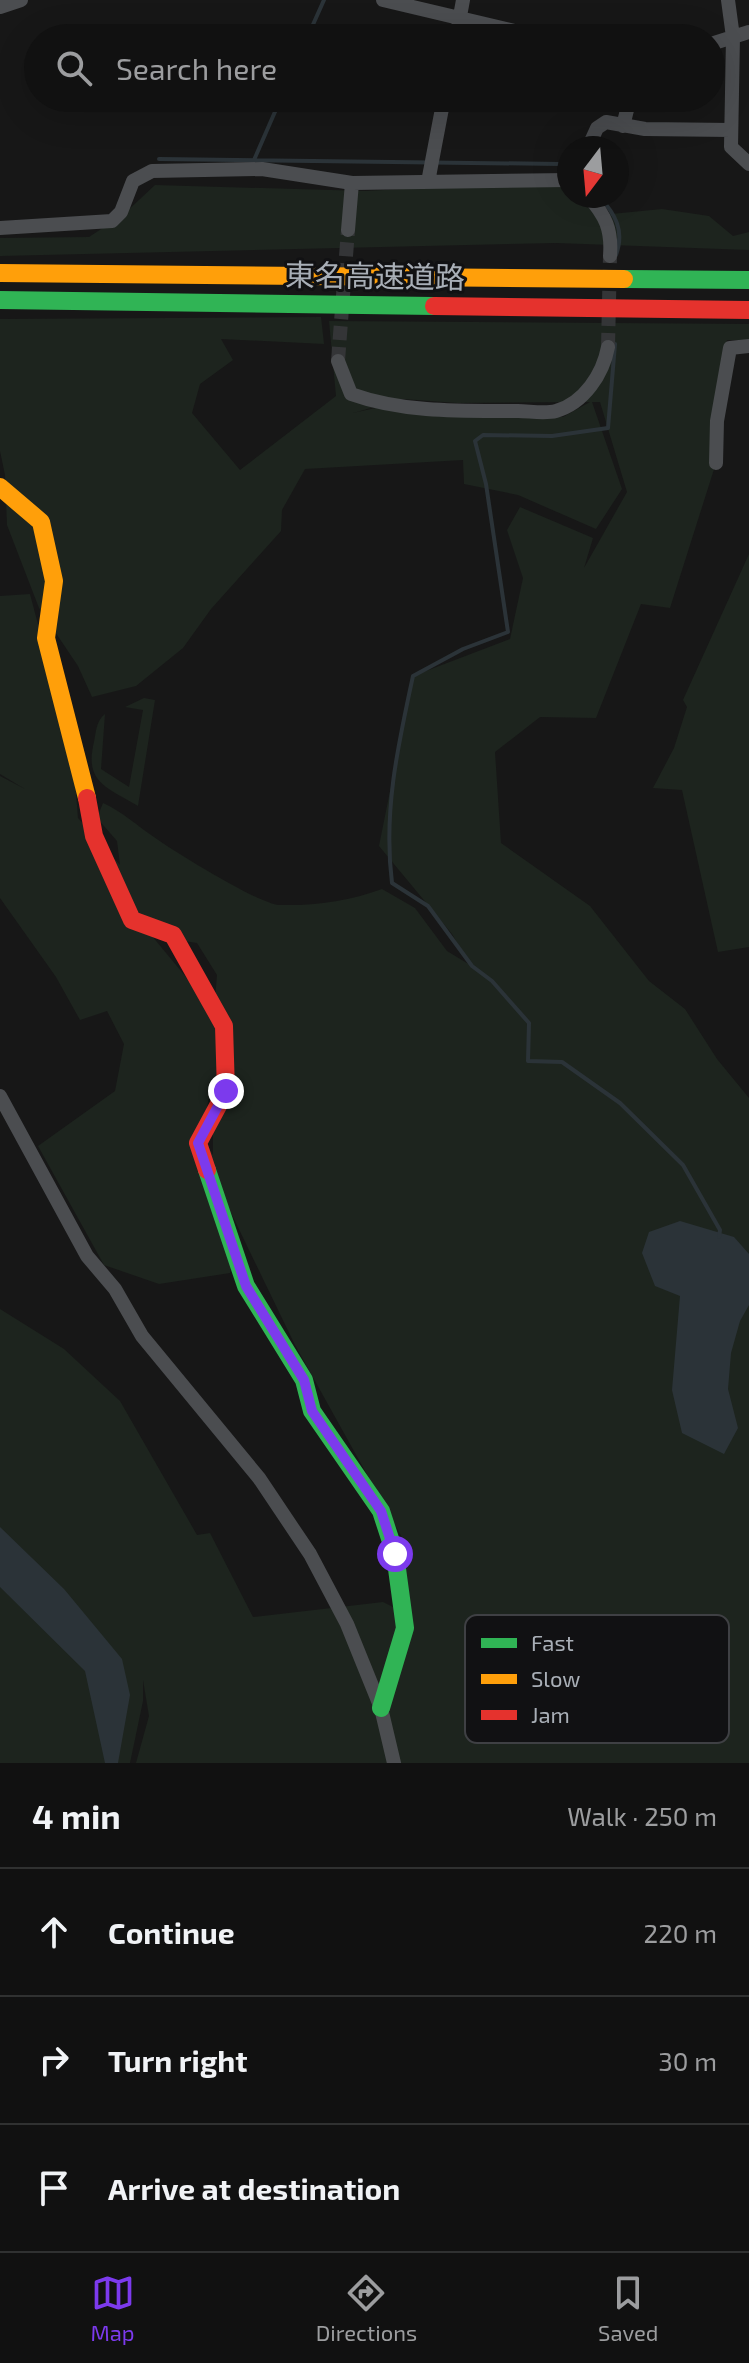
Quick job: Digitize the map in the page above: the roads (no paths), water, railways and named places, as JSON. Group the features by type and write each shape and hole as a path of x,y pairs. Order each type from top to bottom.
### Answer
{"main road":[{"name":"東名高速道路","path":"0,273 749,280"},
{"name":"東名高速道路","path":"0,300 749,310"},
{"path":"0,487 41,522 54,581 46,638 85,788 94,836 132,920 173,935 224,1026 226,1091 198,1143 246,1286 304,1380 312,1411 381,1511 395,1554 405,1628 381,1708"}],"street":[{"path":"383,0 482,24"},
{"path":"459,24 463,0"},
{"path":"728,0 733,37 731,147 749,164"},
{"path":"725,40 749,32"},
{"path":"428,182 441,112"},
{"path":"623,126 626,112"},
{"path":"593,136 597,128 606,122 623,126 731,130"},
{"path":"0,228 112,221 121,212 133,181 152,171 262,169 352,183 557,180"},
{"path":"348,230 352,183"},
{"path":"600,208 612,233 610,256"},
{"path":"716,463 717,421 730,348 749,346"},
{"path":"338,361 351,394 372,401 467,411 555,412 582,395 592,383 604,367 608,347"},
{"path":"0,1096 87,1256 115,1289 142,1336 259,1478 310,1554 347,1624 381,1708 394,1763"}],"waterway":[{"path":"313,24 324,0"},
{"path":"254,160 275,112"},
{"path":"159,159 557,164"},
{"path":"609,208 619,230 616,255"},
{"path":"615,344 608,428 552,436 483,435 475,441 486,484 508,632 463,649 413,676 397,753 391,804 392,883 428,906 472,966 492,981 529,1023 528,1061 562,1062 620,1103 683,1165 720,1230 719,1237"}],"tunnel":[{"path":"338,361 348,230"},
{"path":"608,347 610,256"}]}
